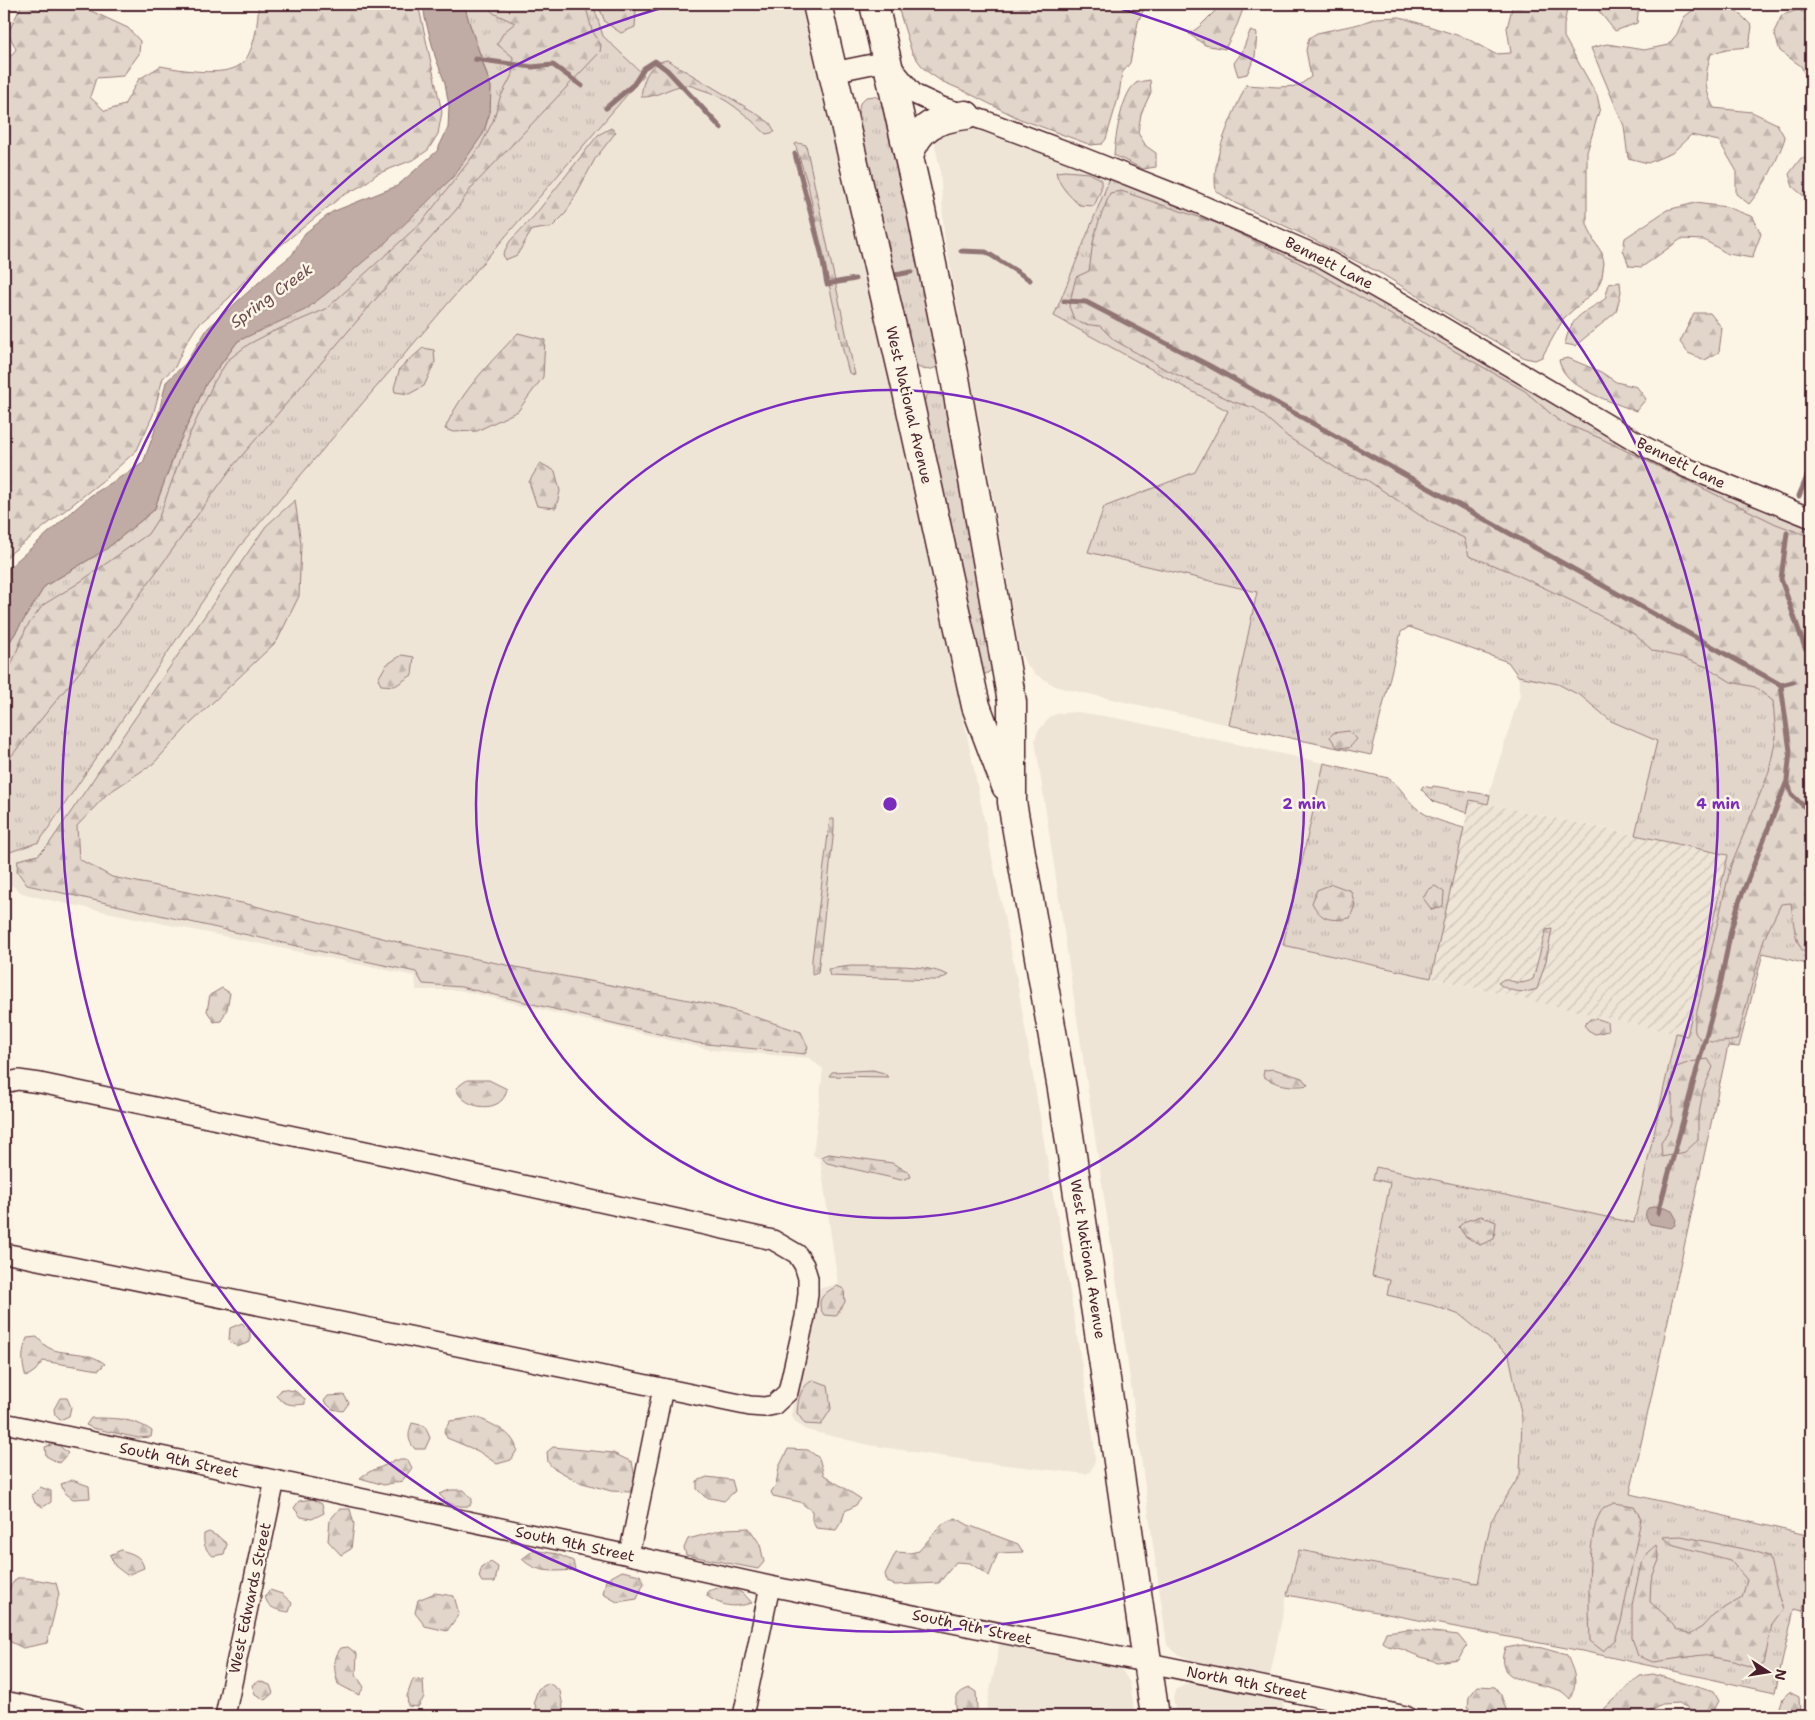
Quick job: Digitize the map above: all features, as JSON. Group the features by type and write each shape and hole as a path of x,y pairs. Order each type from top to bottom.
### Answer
{"main road":[{"name":"West National Avenue","path":"817,4 906,387 976,706 1012,802"},
{"name":"West National Avenue","path":"874,4 909,155 955,378 1012,702 1012,802 1062,1089 1155,1716"},
{"path":"909,155 913,144 921,132 931,124 946,118 966,115"}],"street":[{"path":"833,72 887,61"},
{"name":"Bennett Lane","path":"887,61 914,94 942,107 995,124 1188,199 1321,257 1644,446 1686,468 1811,518"},
{"path":"4,1083 18,1080 40,1083 399,1158 773,1240 796,1254 804,1265 808,1278 808,1294 788,1392 774,1405 764,1407 750,1406 4,1253"},
{"path":"630,1555 663,1388"},
{"name":"South 9th Street","path":"4,1423 770,1586 1147,1663"},
{"name":"West Edwards Street","path":"225,1716 275,1480"},
{"path":"743,1716 770,1586"},
{"name":"North 9th Street","path":"1147,1663 1406,1716"},
{"path":"4,1701 77,1716"}],"shaded area":[{"path":"593,4 803,4 906,450 1017,980 1058,1216 1094,1442 1095,1461 1091,1471 1086,1474 978,1462 869,1445 806,1430 796,1423 791,1415 804,1363 817,1289 838,1284 820,1159 813,1155 823,1069 809,1058 711,1050 459,990 416,990 415,976 22,893 11,885 5,874 4,854 39,842 240,546 644,75 603,36"},
{"path":"973,126 1110,178 1054,316 1229,411 1195,472 1104,507 1257,592 1229,725 1057,687 1035,674 1025,663 1019,648 979,418 944,235 940,169 935,146 936,139 944,131"},
{"path":"1518,676 1558,684 1581,696 1611,721 1658,741 1635,835 1488,804 1491,786 1520,694"},
{"path":"1078,712 1122,719 1324,763 1283,945 1676,1033 1634,1223 1376,1167 1390,1182 1372,1276 1390,1280 1387,1295 1431,1305 1460,1315 1509,1354 1522,1418 1520,1475 1491,1521 1478,1583 1299,1550 1287,1595 1270,1676 1191,1660 1175,1653 1167,1645 1112,1250 1035,740 1038,731 1051,716 1060,713"},
{"path":"1470,800 1728,855 1687,1036 1431,978"},
{"path":"1000,1642 1117,1666 1122,1670 1130,1683 1135,1716 985,1716"},
{"path":"1188,1683 1219,1685 1281,1698 1285,1716 1176,1716 1173,1697 1176,1690"}],"green space":[{"path":"22,4 76,4 128,28 140,41 139,54 123,76 96,78 90,97 105,111 124,105 139,79 161,66 190,71 213,72 233,69 240,65 249,54 252,46 258,19 258,4 418,4 442,112 438,134 428,150 415,159 377,174 363,185 342,196 264,259 229,298 197,326 185,345 175,367 163,378 153,415 137,450 106,478 11,553 4,561 4,59 11,56 16,49 8,33"},
{"path":"464,4 593,4 603,36 644,75 240,546 39,842 4,854 4,651 45,586 105,550 154,510 176,450 206,384 238,341 268,326 483,134 490,112 491,87"},
{"path":"483,4 585,4 592,30 601,45 600,52 472,187 456,210 380,294 233,466 120,622 8,760 4,761 4,683 26,628 43,605 77,584 148,534 159,517 186,442 214,382 228,360 249,344 272,332 326,309 422,222 480,147 493,121 500,98 512,75 513,57 497,44 504,32 515,23 495,14"},
{"path":"598,4 633,4 636,10 635,27 621,33 605,22"},
{"path":"897,4 1146,4 1138,22 1130,63 1122,73 1119,95 1106,139 1102,144 1091,145 1020,119 941,81 925,70 912,53"},
{"path":"1222,4 1245,4 1225,49 1205,45 1189,34 1199,27"},
{"path":"1513,4 1568,4 1564,37 1597,95 1600,108 1587,152 1587,224 1594,241 1602,253 1604,263 1602,277 1597,289 1564,318 1542,357 1535,360 1525,358 1462,323 1382,274 1235,203 1216,191 1215,178 1219,151 1246,85 1298,86 1311,77 1306,50 1309,38 1317,33 1359,24 1376,18 1400,17 1466,38 1495,54 1511,53 1507,28"},
{"path":"1598,4 1639,4 1637,23 1615,31 1598,10"},
{"path":"1701,4 1714,4 1734,8 1752,26 1749,47 1726,49 1711,54 1706,81 1710,101 1714,108 1752,112 1777,124 1785,138 1770,173 1761,189 1749,204 1736,194 1736,170 1719,141 1691,135 1672,153 1648,163 1628,158 1624,126 1591,48 1607,44 1644,50 1668,45 1677,34 1684,17"},
{"path":"1798,10 1811,15 1811,94 1801,66 1780,51 1774,32 1782,15"},
{"path":"1250,31 1257,33 1255,57 1247,74 1238,76 1234,63 1242,52"},
{"path":"667,60 754,112 770,123 775,132 766,134 727,102 710,92 691,86 679,86 652,96 641,97 643,84 648,73 655,65"},
{"path":"1150,80 1151,92 1141,114 1138,133 1146,146 1156,153 1156,167 1143,169 1114,155 1120,115 1128,94 1132,86 1138,82"},
{"path":"875,96 881,100 888,115 938,363 937,367 926,370 912,362 860,133 858,114 860,103 866,97"},
{"path":"611,128 616,132 595,159 566,213 552,227 532,230 517,255 505,260 503,254 510,241 534,216 598,135"},
{"path":"795,144 806,145 855,375 849,373 843,350 808,185"},
{"path":"1801,158 1811,158 1811,202 1793,187 1789,174"},
{"path":"1056,172 1089,173 1101,179 1101,190 1094,206 1079,205 1065,190 1059,182"},
{"path":"1110,178 1222,222 1318,263 1811,526 1811,965 1763,953 1739,1047 1728,1046 1630,1494 1811,1536 1811,1569 1803,1611 1794,1609 1775,1693 1582,1651 1287,1595 1299,1550 1478,1583 1491,1521 1520,1475 1522,1418 1509,1355 1460,1315 1431,1305 1387,1295 1390,1280 1372,1276 1390,1183 1373,1179 1376,1167 1634,1223 1676,1033 1687,1036 1728,855 1635,835 1657,741 1611,721 1581,696 1558,684 1518,676 1508,662 1409,627 1401,632 1371,755 1229,725 1257,592 1088,552 1104,507 1195,472 1228,411 1054,316"},
{"path":"1121,191 1219,224 1300,263 1525,391 1559,421 1602,439 1776,524 1811,537 1811,893 1809,917 1811,957 1801,948 1795,933 1791,903 1781,904 1764,939 1737,1040 1713,1042 1702,1039 1695,1032 1695,1020 1731,865 1769,772 1776,737 1773,701 1755,687 1731,682 1707,667 1680,657 1653,651 1634,634 1576,603 1509,571 1469,556 1464,538 1430,522 1367,480 1345,474 1288,437 1255,408 1234,402 1163,368 1114,340 1100,326 1083,324 1074,319 1069,306 1076,277 1089,271 1094,237 1110,193"},
{"path":"1695,203 1727,207 1753,217 1761,234 1752,258 1728,254 1704,240 1681,239 1642,267 1629,266 1623,250 1625,238 1667,210"},
{"path":"1620,282 1621,292 1616,312 1575,346 1565,344 1574,321 1584,312 1605,299 1609,284"},
{"path":"1694,313 1710,313 1722,328 1719,352 1705,360 1688,353 1680,342"},
{"path":"518,333 545,340 543,377 518,411 477,431 453,432 445,429 451,415 468,390 487,366"},
{"path":"423,348 434,350 435,362 424,386 409,394 395,392 394,388 400,368"},
{"path":"1568,358 1601,372 1616,382 1637,387 1646,399 1636,411 1590,393 1569,379 1562,370 1559,360"},
{"path":"934,393 944,397 948,406 993,665 992,670 986,674 983,674 923,408 926,395"},
{"path":"540,463 555,471 560,491 556,508 537,506 529,482"},
{"path":"295,500 301,544 299,596 277,641 188,726 154,763 107,794 77,826 79,859 112,877 247,904 418,947 710,1004 801,1032 808,1047 805,1054 697,1043 461,987 423,984 416,972 27,885 17,871 18,860 38,855 49,844 266,526"},
{"path":"402,655 414,657 412,675 395,686 381,685 378,679 386,665"},
{"path":"1349,731 1357,739 1349,748 1337,747 1330,737 1333,733"},
{"path":"1324,763 1388,778 1414,806 1425,814 1464,828 1431,978 1283,945"},
{"path":"1423,786 1490,795 1488,804 1470,800 1467,813 1434,802 1421,789"},
{"path":"830,819 834,819 834,829 818,973 812,975 812,959"},
{"path":"1332,884 1351,891 1355,905 1350,918 1327,918 1319,913 1312,903 1317,890"},
{"path":"1435,886 1444,892 1443,906 1432,910 1423,898 1428,890"},
{"path":"1552,929 1546,961 1537,989 1517,991 1498,983 1504,979 1523,982 1533,979 1546,930"},
{"path":"851,966 925,968 948,975 940,980 830,976 828,969"},
{"path":"222,988 230,993 227,1009 221,1021 214,1022 207,1011 210,995"},
{"path":"1590,1019 1607,1022 1608,1031 1595,1034 1588,1030 1584,1025"},
{"path":"1708,1059 1713,1067 1703,1090 1698,1120 1698,1140 1685,1152 1662,1157 1661,1143 1672,1124 1670,1085 1674,1068 1690,1062"},
{"path":"1274,1069 1302,1078 1308,1085 1284,1085 1273,1082 1263,1076 1264,1070"},
{"path":"873,1070 884,1073 888,1077 829,1076 832,1072"},
{"path":"467,1080 489,1080 507,1089 503,1099 497,1104 483,1107 476,1106 464,1099 456,1088"},
{"path":"829,1154 892,1163 909,1172 911,1177 901,1180 827,1163 821,1157"},
{"path":"1481,1216 1496,1222 1494,1239 1480,1245 1465,1236 1459,1227 1463,1222"},
{"path":"837,1286 844,1289 845,1302 836,1316 824,1315 821,1310 820,1301 828,1291"},
{"path":"242,1323 250,1331 250,1342 237,1347 229,1340 230,1328"},
{"path":"37,1337 52,1349 89,1356 105,1364 99,1370 43,1361 35,1371 26,1377 23,1362 25,1343 27,1338"},
{"path":"813,1380 828,1385 831,1409 821,1425 805,1424 797,1413 800,1394 805,1386"},
{"path":"282,1389 295,1391 305,1399 305,1404 292,1405 282,1401 276,1396"},
{"path":"344,1395 349,1403 343,1411 332,1409 324,1401 328,1396"},
{"path":"60,1398 67,1398 71,1407 69,1416 60,1420 55,1415 54,1409"},
{"path":"477,1417 507,1433 515,1443 517,1450 511,1460 497,1464 478,1451 447,1438 444,1431 450,1421"},
{"path":"91,1418 115,1419 138,1423 152,1431 151,1437 138,1438 92,1428 86,1425"},
{"path":"412,1423 425,1426 430,1438 425,1449 415,1449 409,1440"},
{"path":"56,1443 68,1453 59,1463 46,1456 45,1447"},
{"path":"553,1447 613,1453 632,1462 635,1477 630,1492 611,1491 579,1482 552,1467 548,1462 547,1452"},
{"path":"788,1449 808,1450 819,1458 824,1475 861,1499 856,1505 845,1511 842,1521 836,1530 816,1528 812,1520 812,1511 800,1502 773,1496 771,1492 776,1485 779,1467"},
{"path":"394,1460 408,1460 412,1468 402,1481 384,1485 360,1478 386,1465"},
{"path":"707,1477 732,1480 735,1491 724,1501 705,1497 697,1489 697,1481"},
{"path":"72,1480 89,1486 90,1498 73,1499 64,1492 61,1484"},
{"path":"40,1487 51,1491 51,1502 43,1507 35,1503 32,1495"},
{"path":"450,1490 464,1490 472,1499 470,1506 452,1504 439,1494"},
{"path":"313,1499 322,1504 324,1513 312,1519 301,1517 294,1508 299,1501"},
{"path":"1614,1503 1634,1506 1641,1519 1621,1622 1615,1640 1603,1651 1590,1641 1589,1592 1591,1551 1598,1518 1604,1508"},
{"path":"339,1509 350,1509 354,1524 351,1549 341,1555 328,1541 330,1520"},
{"path":"956,1518 968,1525 1018,1544 1023,1552 998,1553 989,1576 970,1563 956,1562 939,1583 895,1585 887,1582 885,1574 896,1552 910,1553 919,1551 942,1524"},
{"path":"749,1528 760,1544 764,1562 758,1569 686,1555 684,1548 688,1539 726,1529"},
{"path":"209,1532 227,1544 224,1554 213,1556 206,1549 204,1534"},
{"path":"1681,1536 1769,1556 1783,1609 1772,1624 1764,1664 1754,1668 1734,1661 1702,1655 1653,1662 1638,1656 1632,1638 1632,1605 1641,1564 1647,1553 1656,1545 1659,1560 1651,1580 1650,1602 1665,1615 1676,1629 1689,1635 1702,1627 1714,1614 1742,1598 1747,1580 1730,1560 1671,1544 1662,1537"},
{"path":"121,1550 139,1558 144,1568 127,1575 115,1566 110,1555"},
{"path":"534,1550 557,1554 573,1561 575,1570 547,1570 534,1567 522,1559"},
{"path":"491,1562 498,1567 495,1582 482,1582 479,1577 482,1566"},
{"path":"622,1571 640,1575 644,1583 637,1599 617,1602 603,1594 606,1580"},
{"path":"17,1578 56,1583 59,1594 47,1643 23,1648 9,1641 5,1616 6,1600 8,1592"},
{"path":"721,1587 738,1591 752,1603 740,1606 729,1605 707,1596 708,1591"},
{"path":"270,1590 282,1594 292,1603 289,1612 270,1606 265,1595"},
{"path":"435,1593 454,1596 459,1614 447,1631 425,1626 415,1613 418,1600"},
{"path":"1409,1629 1458,1635 1467,1646 1458,1659 1437,1662 1388,1646 1382,1642 1386,1632"},
{"path":"1523,1645 1567,1655 1575,1681 1570,1699 1561,1691 1523,1681 1506,1671 1502,1660 1505,1648"},
{"path":"348,1647 357,1654 356,1675 364,1687 359,1695 338,1684 335,1665 336,1657 341,1648"},
{"path":"1653,1674 1714,1692 1719,1701 1714,1710 1699,1713 1678,1703 1662,1704 1651,1710 1648,1716 1600,1716 1604,1708 1640,1676"},
{"path":"413,1679 423,1680 424,1697 418,1707 408,1706 407,1696"},
{"path":"259,1681 270,1685 273,1693 265,1700 255,1694 252,1685"},
{"path":"549,1683 560,1691 563,1707 557,1716 538,1716 534,1701 538,1689"},
{"path":"1478,1686 1495,1687 1501,1695 1508,1715 1478,1715 1468,1707 1469,1697"},
{"path":"970,1688 976,1692 977,1708 973,1716 958,1716 956,1698 961,1692"},
{"path":"1789,1692 1799,1697 1800,1716 1777,1716 1783,1698"}],"water":[{"name":"Spring Creek","path":"423,4 464,4 491,87 490,112 483,134 453,177 385,243 327,293 305,310 238,341 206,384 176,450 154,510 105,550 45,586 4,651 4,572 90,496 143,463 154,433 166,382 185,364 208,328 292,255 305,233 332,212 397,186 437,151 448,128 449,106 445,83 435,56"},
{"path":"1659,1206 1672,1211 1676,1218 1675,1225 1671,1228 1650,1224 1647,1220 1648,1208"}],"waterway":[{"path":"475,59 532,67 553,65 582,86"},
{"path":"606,108 634,84 644,68 655,61 667,70 721,128"},
{"path":"795,154 821,252 827,284 855,279"},
{"path":"961,251 986,252 1030,280"},
{"path":"895,275 911,272"},
{"path":"1064,301 1086,302 1210,366 1781,685 1793,682"},
{"path":"1799,496 1811,467"},
{"path":"1787,533 1781,579 1805,648"},
{"path":"1781,685 1790,751 1787,781 1792,795 1811,813"},
{"path":"1658,1213 1721,981 1731,930 1739,902 1787,781"}]}
